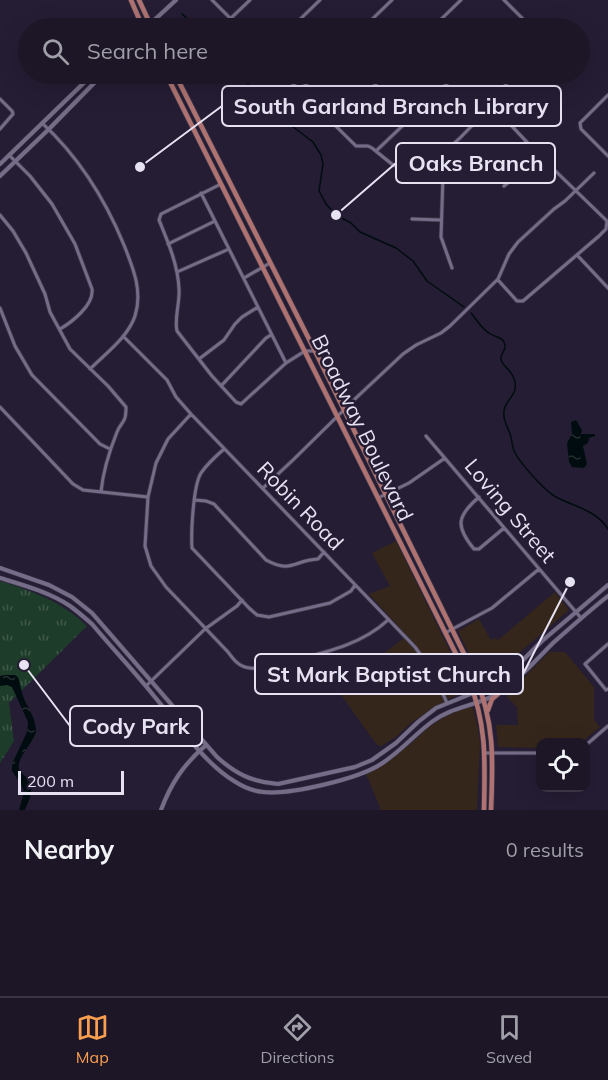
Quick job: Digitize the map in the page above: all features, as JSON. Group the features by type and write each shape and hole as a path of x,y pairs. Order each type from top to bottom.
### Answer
{"main road":[{"path":"131,0 141,18"},
{"path":"139,0 144,18"},
{"path":"156,18 176,0"},
{"path":"0,164 83,84"},
{"path":"0,176 92,84"},
{"name":"Broadway Boulevard","path":"171,84 474,693 483,728 484,810"},
{"name":"Broadway Boulevard","path":"180,84 453,629 481,691 487,712 493,753 491,810"},
{"path":"0,568 49,585 72,597 105,627 225,765 240,775 258,782 278,784 355,767 372,760 427,714 447,703 499,682 608,585"},
{"path":"0,578 68,604 92,624 216,769 235,782 255,791 286,792 360,774 382,764 433,721 448,712 498,694"},
{"path":"422,586 429,582"},
{"path":"46,594 49,585"},
{"path":"487,712 490,701 608,596"},
{"path":"100,633 105,627"},
{"path":"535,648 541,655"},
{"path":"476,680 486,684 499,682"},
{"path":"161,810 180,771 206,745"},
{"path":"255,791 258,782"}],"street":[{"path":"212,0 229,18"},
{"path":"231,18 250,0"},
{"path":"301,18 320,0"},
{"path":"373,18 392,0"},
{"path":"442,18 461,0"},
{"path":"504,0 522,18"},
{"path":"294,84 356,146 368,146 393,165 423,169 460,138 492,105 506,84"},
{"path":"300,90 306,84"},
{"path":"334,125 376,84"},
{"path":"376,151 446,84"},
{"path":"608,95 581,120 580,125 581,129 608,156"},
{"path":"0,99 13,114 0,129"},
{"path":"492,105 540,156 607,221 606,229 524,301 517,301 498,279"},
{"path":"42,123 77,161 97,189 115,222 137,281 138,303 134,318 123,336 90,369"},
{"path":"9,155 36,183 52,204 75,244 92,289 91,302 59,330"},
{"path":"504,186 540,156"},
{"path":"434,161 440,167 443,176 441,237 452,268"},
{"path":"263,488 403,354 450,326 498,279 509,254 518,242 594,173"},
{"path":"221,184 161,214 159,220 177,272 179,287 177,331 212,376 236,402 241,404 286,363 305,351 315,351"},
{"path":"201,194 286,363"},
{"path":"0,214 26,253 45,294 50,312 70,349 126,407 126,420 118,428 102,477 102,492"},
{"path":"412,219 441,220"},
{"path":"168,244 215,221"},
{"path":"177,272 229,249"},
{"path":"577,255 608,288"},
{"path":"244,278 270,263"},
{"path":"199,359 224,340 242,317 258,307"},
{"path":"0,308 15,346 32,375 100,444 110,449"},
{"path":"221,386 271,335"},
{"name":"Robin Road","path":"123,336 166,380 176,397 191,414 415,646 434,672 447,703"},
{"path":"0,407 73,484 83,490 148,497"},
{"path":"191,414 168,440 156,463 148,497 145,546 151,566 166,587 236,662 251,669 340,648 360,639 388,620"},
{"name":"Loving Street","path":"426,436 581,618"},
{"path":"224,448 201,474 198,481 192,522 192,548 257,615 269,617 330,603 351,591 355,585"},
{"path":"378,498 409,483 445,458"},
{"path":"479,497 467,507 460,522 474,549 479,549 504,527"},
{"path":"195,500 214,504 266,560 276,565 284,567 318,559 324,552"},
{"path":"445,633 492,608 539,568"},
{"path":"146,686 205,629 242,600"},
{"path":"608,644 585,664 606,690 608,689"},
{"path":"590,741 608,726"},
{"path":"485,753 536,753"}],"shaded area":[{"path":"396,541 469,690 445,701 412,722 380,747 327,675 351,669 366,662 384,653 407,636 369,594 390,586 372,553"},
{"path":"555,592 569,610 490,678 480,677 458,631 479,619 491,640 495,638 498,640"},
{"path":"549,652 565,652 594,687 594,720 600,727 587,738 536,738 536,748 498,747 496,725 518,725 517,707 506,696"},
{"path":"472,706 480,743 477,810 381,810 366,774 409,745 447,715"}],"green space":[{"path":"0,581 36,593 67,610 87,626 9,703 14,741 0,763"}],"water":[{"path":"576,420 582,430 581,434 595,434 583,446 587,464 584,468 572,467 569,462 567,443 572,434 571,422"},
{"path":"0,676 18,677 23,696 36,726 35,735 19,765 31,787 31,795 25,810 19,810 24,792 12,771 12,764 27,732 28,722 12,687 0,686"}],"waterway":[{"path":"182,14 187,18"},
{"path":"248,84 288,123 313,142 321,155 323,164 319,191 326,204 336,215 351,223 360,232 396,248 413,261 427,281 464,307"},
{"path":"471,313 484,329 502,339 505,345 501,359 512,374 515,386 514,393 505,407 504,415 517,456 546,490 586,510 608,529"}],"place":[{"name":"South Garland Branch Library","path":"140,167"},
{"name":"Oaks Branch","path":"336,215"},
{"name":"St Mark Baptist Church","path":"570,582"},
{"name":"Cody Park","path":"24,665"}]}
